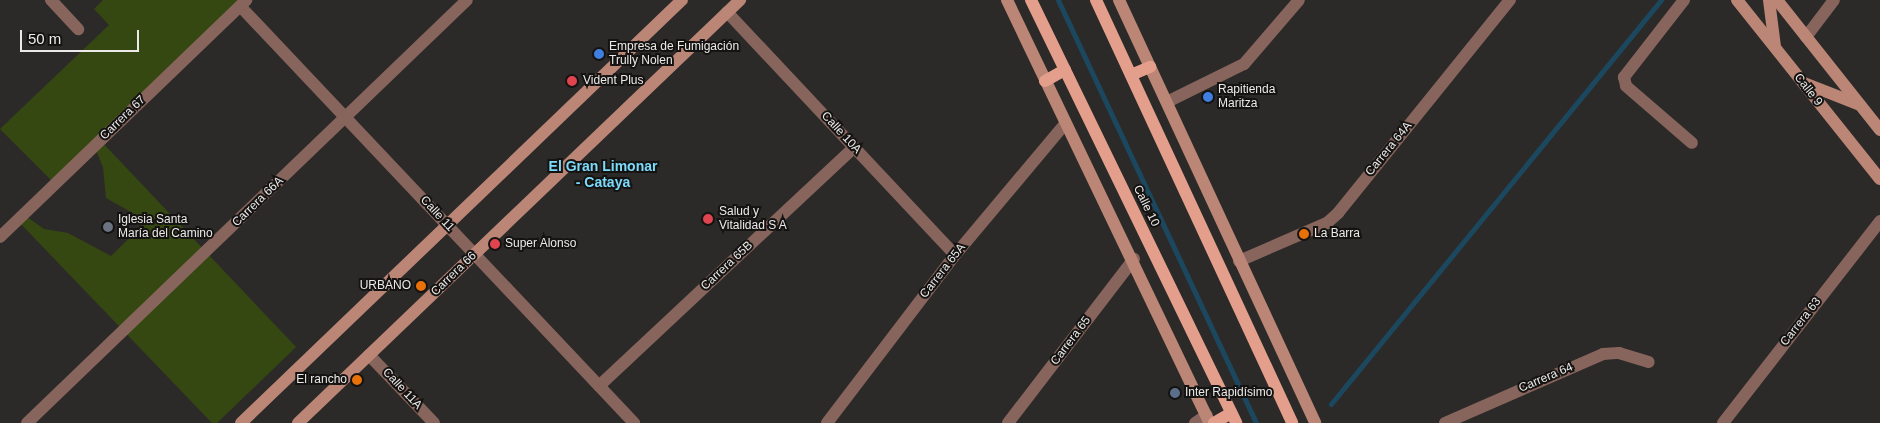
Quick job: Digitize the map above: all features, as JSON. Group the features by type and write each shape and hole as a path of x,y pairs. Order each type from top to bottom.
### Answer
{"main road":[{"path":"241,423 682,0"},
{"name":"Carrera 66","path":"298,423 740,0"},
{"path":"1006,0 1065,124 1134,259 1210,420 1234,418"},
{"name":"Calle 10","path":"1031,0 1234,418"},
{"path":"1096,0 1292,423"},
{"path":"1119,0 1315,423"},
{"name":"Calle 9","path":"1737,0 1880,179"},
{"path":"1769,0 1775,48"},
{"path":"1777,0 1861,106 1878,124"},
{"path":"1131,74 1150,67"},
{"path":"1045,81 1065,70"},
{"path":"1802,82 1861,106"}],"street":[{"path":"51,0 78,29"},
{"name":"Carrera 66A","path":"27,423 467,0"},
{"path":"1167,102 1244,64 1299,0"},
{"name":"Carrera 64A","path":"1239,261 1327,223 1338,213 1510,0"},
{"path":"1684,0 1624,78 1626,86 1692,143"},
{"path":"1806,37 1834,0"},
{"name":"Calle 11","path":"243,3 346,118 634,423"},
{"name":"Carrera 67","path":"0,238 243,3"},
{"name":"Calle 10A","path":"727,12 955,255"},
{"name":"Carrera 65A","path":"827,423 955,255 1065,124"},
{"name":"Carrera 65B","path":"600,386 854,147"},
{"name":"Carrera 63","path":"1723,423 1880,221"},
{"name":"Carrera 65","path":"1008,423 1134,259"},
{"name":"Carrera 64","path":"1445,423 1603,354 1619,352 1649,362"},
{"name":"Calle 11A","path":"370,354 434,423"},
{"path":"1195,423 1210,420"}],"green space":[{"path":"103,0 246,0 100,140 296,347 217,423 212,423 18,221 24,215 44,229 68,233 111,256 147,221 106,198 103,167 95,148 56,185 0,129 109,25 94,9"}],"waterway":[{"path":"1058,0 1256,423"},
{"path":"1331,404 1661,0"}],"place":[{"name":"Empresa de Fumigación Trully Nolen","path":"599,54"},
{"name":"Vident Plus","path":"572,81"},
{"name":"Rapitienda Maritza","path":"1208,97"},
{"name":"Salud y Vitalidad S A","path":"708,219"},
{"name":"Iglesia Santa María del Camino","path":"108,227"},
{"name":"La Barra","path":"1304,234"},
{"name":"Super Alonso","path":"495,244"},
{"name":"URBANO","path":"421,286"},
{"name":"El rancho","path":"357,380"},
{"name":"Inter Rapidísimo","path":"1175,393"}],"district":[{"name":"El Gran Limonar - Cataya","path":"603,174"}]}
